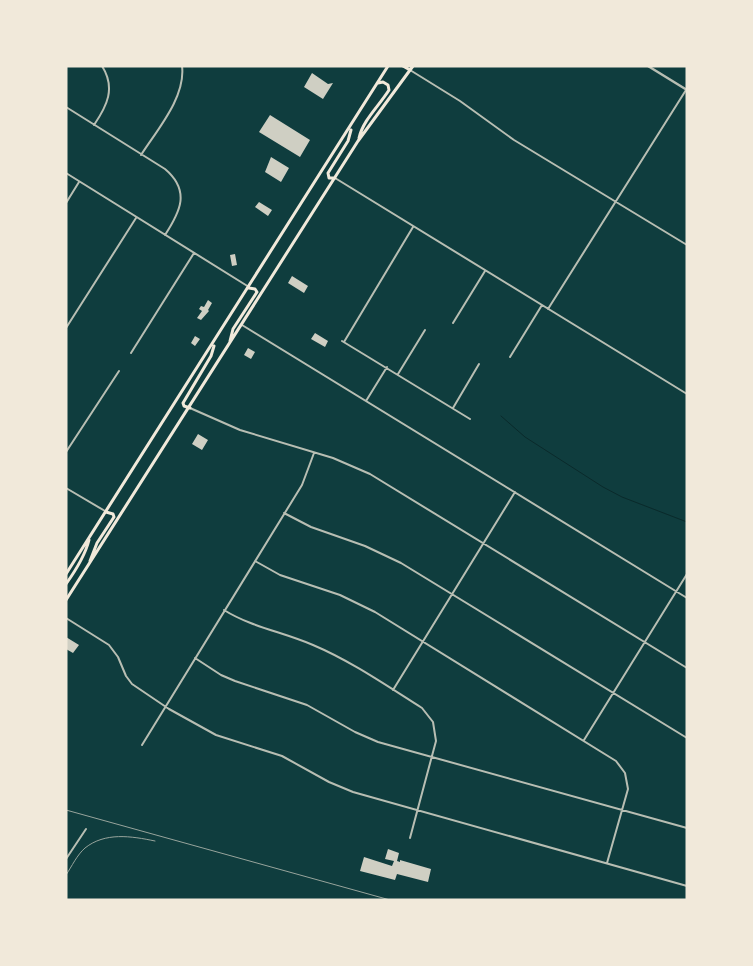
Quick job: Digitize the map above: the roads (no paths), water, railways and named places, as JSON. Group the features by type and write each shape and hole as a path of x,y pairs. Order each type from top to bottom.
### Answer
{"main road":[{"path":"66,574 388,66"},
{"path":"403,66 410,70"},
{"path":"66,600 190,408 358,141 413,66"},
{"path":"358,141 360,131 389,90 386,83 378,83"},
{"path":"335,178 329,178 328,173 348,141 352,125"},
{"path":"228,347 234,329 257,292 255,289 249,288"},
{"path":"190,408 184,406 183,403 211,356 214,342"},
{"path":"89,564 97,543 114,516 106,512"},
{"path":"66,584 86,550 90,536"}],"street":[{"path":"94,125 105,107 109,96 109,82 102,66"},
{"path":"141,154 177,96 182,80 182,66"},
{"path":"548,309 687,90 648,66"},
{"path":"410,70 460,101 508,136 687,245"},
{"path":"66,107 141,154 176,180 181,199 179,210 165,235"},
{"path":"66,173 249,288"},
{"path":"335,178 687,394"},
{"path":"66,203 79,182"},
{"path":"66,328 137,218"},
{"path":"413,227 343,341 470,419"},
{"path":"131,353 194,253"},
{"path":"453,323 485,271"},
{"path":"510,357 542,306"},
{"path":"242,325 687,598"},
{"path":"398,374 425,330"},
{"path":"453,408 480,364"},
{"path":"366,401 386,368"},
{"path":"66,452 119,371"},
{"path":"190,408 240,430 345,463 370,474 687,668"},
{"path":"142,745 306,476 314,453"},
{"path":"66,488 106,512"},
{"path":"394,690 515,492"},
{"path":"284,513 311,527 385,554 687,738"},
{"path":"254,561 280,575 356,602 614,759 623,770 628,789 607,863"},
{"path":"584,740 687,574"},
{"path":"224,610 252,624 294,637 326,650 422,708 431,718 436,736 410,838"},
{"path":"66,618 110,646 132,684 192,723 216,735 288,758 345,789 417,811 687,886"},
{"path":"194,658 235,681 307,705 366,738 687,828"},
{"path":"66,859 86,829"}],"waterway":[{"path":"501,416 525,437 603,487 622,497 687,522"}],"railway":[{"path":"66,810 390,900"},
{"path":"66,875 82,851 101,839 128,837 155,841"}]}
